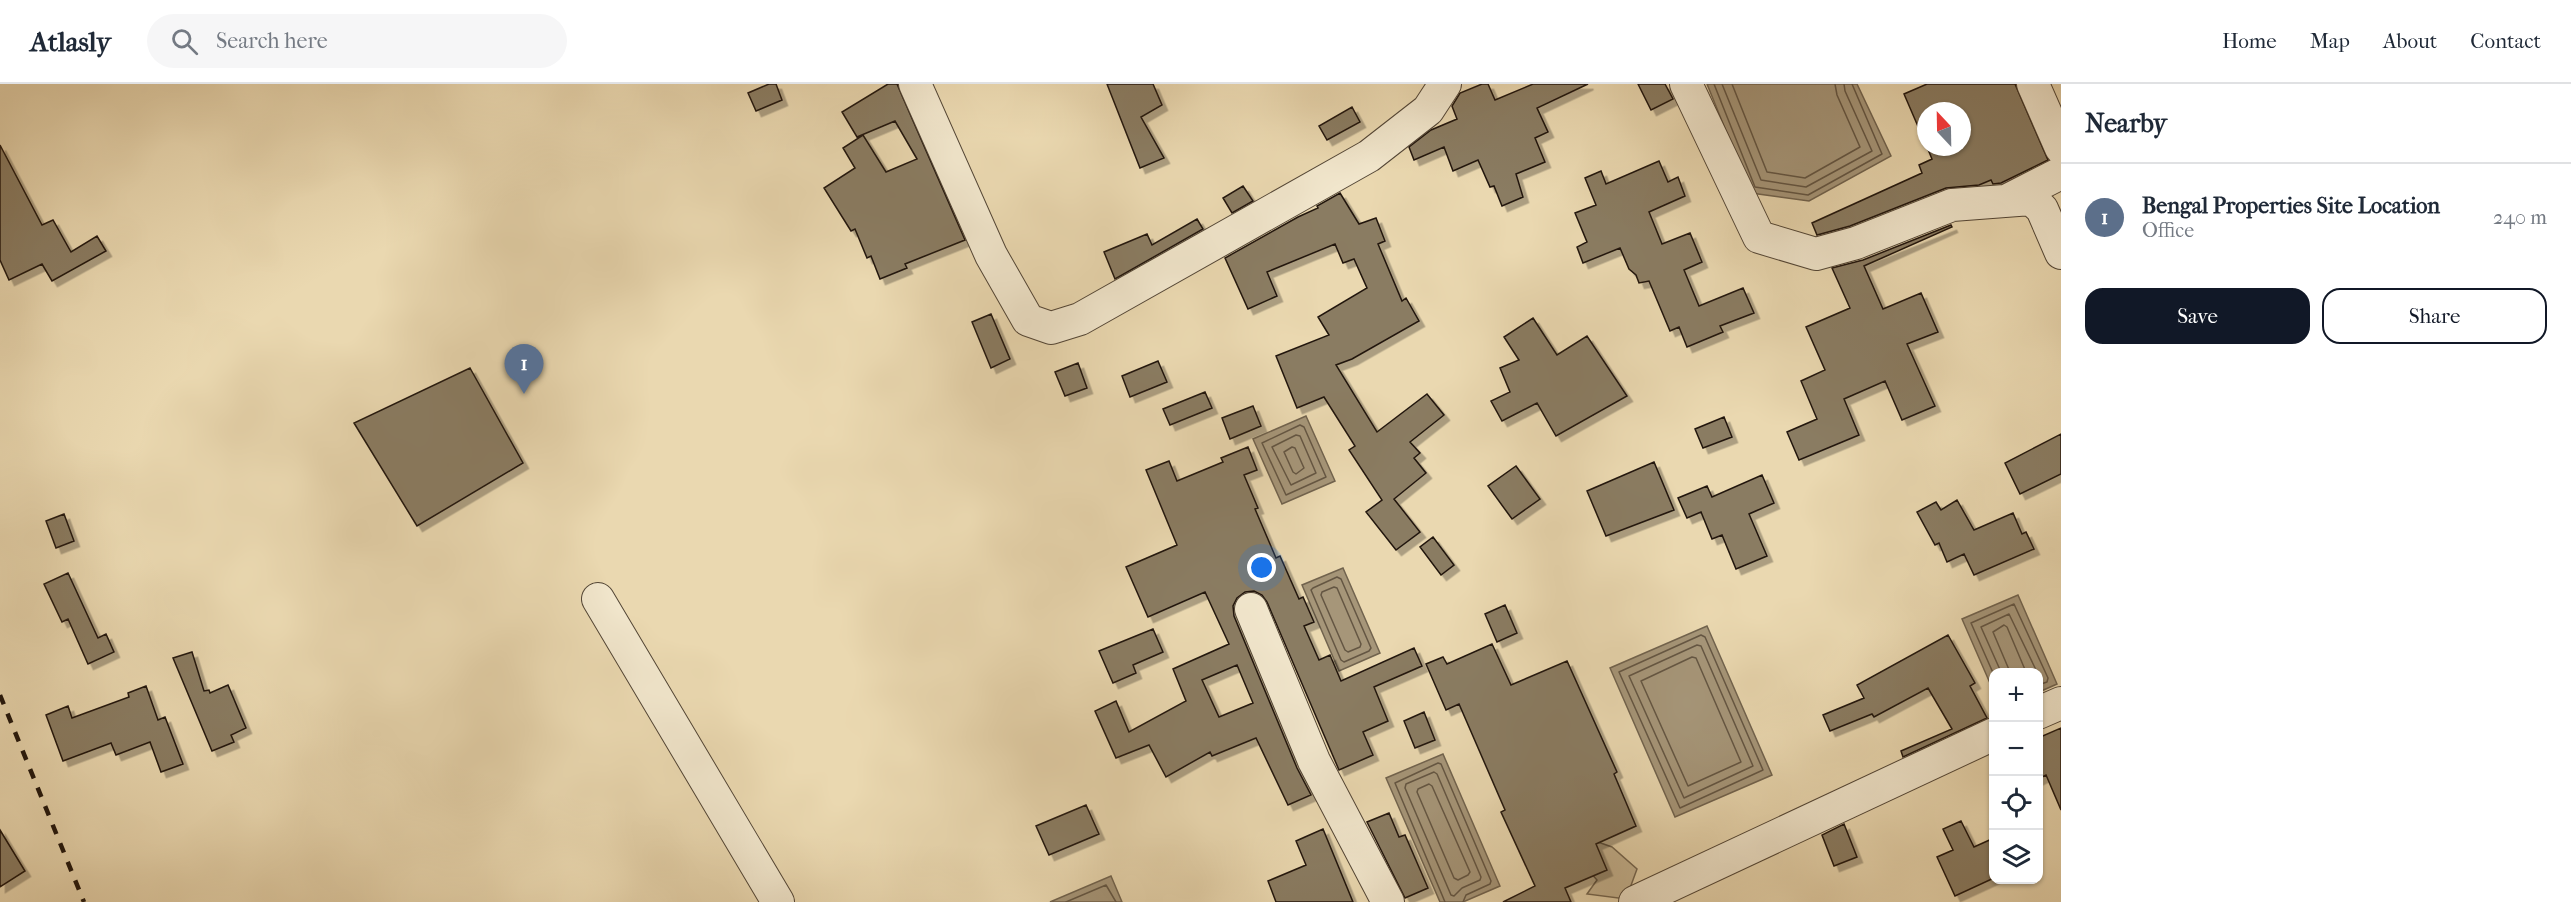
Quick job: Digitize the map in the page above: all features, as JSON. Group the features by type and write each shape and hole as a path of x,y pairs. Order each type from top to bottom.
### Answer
{"street":[{"path":"915,84 991,255 1028,320 1051,328 1080,319 1369,156 1428,110 1445,84"},
{"path":"1686,84 1759,237 1816,254 1856,243 1952,205 2031,199 2042,208 2061,253"},
{"path":"2033,84 2061,148"},
{"path":"2010,199 2061,173"},
{"path":"598,599 778,902"},
{"path":"1251,609 1314,761 1388,902"},
{"path":"2043,711 2061,703"},
{"path":"1635,902 1989,736"}],"shaded area":[{"path":"1595,841 1612,847 1637,869 1626,899 1587,894 1597,880 1574,854"}],"water":[{"path":"1707,84 1857,84 1891,156 1809,201 1751,193"},
{"path":"1306,416 1335,481 1282,504 1253,439"},
{"path":"1343,568 1380,653 1339,671 1302,585"},
{"path":"2018,595 2057,684 2043,690 2043,668 1989,668 1989,681 1962,619"},
{"path":"1707,626 1772,775 1675,817 1610,668"},
{"path":"1443,754 1500,886 1463,902 1440,902 1386,778"},
{"path":"1111,876 1122,902 1050,902"}],"building":[{"path":"769,84 776,84 782,100 756,111 748,93"},
{"path":"888,84 897,84 965,240 905,264 907,268 880,279 871,256 867,258 855,229 851,231 824,188 855,168 843,148 863,135 886,172 917,159 895,121 857,137 842,112"},
{"path":"1107,84 1153,84 1162,105 1141,117 1164,158 1140,168"},
{"path":"1482,84 1488,84 1495,100 1533,84 1588,84 1537,108 1548,132 1535,138 1545,162 1516,174 1523,197 1502,206 1494,186 1490,187 1478,160 1453,171 1444,147 1414,160 1409,147 1431,130 1457,119 1452,106 1460,93"},
{"path":"1638,84 1665,84 1673,99 1651,110"},
{"path":"1927,84 2015,84 2048,160 2001,183 1993,184 1991,180 1979,185 1946,188 1850,226 1817,235 1812,223 1922,173 1919,165 1932,159 1931,156 1971,156 1971,102 1917,102 1917,124 1904,94"},
{"path":"1352,107 1360,122 1327,140 1319,126"},
{"path":"0,145 42,225 53,220 71,252 97,236 106,251 52,281 42,264 9,280 0,260"},
{"path":"1659,161 1668,182 1678,177 1685,196 1649,212 1662,244 1690,233 1702,262 1684,270 1699,306 1743,288 1754,313 1720,326 1723,332 1687,347 1679,327 1670,331 1649,281 1639,283 1636,275 1629,269 1620,248 1583,263 1577,247 1587,242 1575,213 1596,205 1585,178 1601,171 1606,184"},
{"path":"1243,186 1253,201 1232,213 1223,198"},
{"path":"1340,193 1359,224 1376,218 1385,241 1378,244 1402,301 1406,298 1419,321 1352,359 1336,365 1377,432 1427,394 1444,415 1410,442 1420,453 1414,458 1426,473 1394,499 1420,532 1396,550 1366,512 1382,500 1349,450 1355,446 1324,397 1297,408 1276,356 1329,335 1318,317 1367,288 1354,259 1343,263 1335,244 1267,272 1277,296 1248,309 1225,258 1318,208 1317,206"},
{"path":"1197,219 1203,229 1115,279 1104,252 1147,234 1152,245"},
{"path":"1951,225 1952,227 1864,266 1883,309 1921,293 1938,332 1907,344 1935,406 1902,420 1885,381 1844,399 1859,435 1799,460 1787,432 1817,419 1801,381 1825,370 1806,327 1850,308 1832,268 1863,260"},
{"path":"991,314 1010,359 991,368 972,322"},
{"path":"1533,318 1557,355 1587,336 1627,396 1556,436 1537,403 1502,421 1491,401 1510,392 1500,368 1519,360 1504,337"},
{"path":"1158,361 1167,382 1130,397 1122,376"},
{"path":"1078,363 1087,388 1065,396 1055,372"},
{"path":"470,368 523,463 417,526 354,423"},
{"path":"1205,392 1212,408 1170,425 1163,409"},
{"path":"1253,406 1261,426 1230,439 1222,418"},
{"path":"1724,417 1732,437 1703,448 1695,429"},
{"path":"2061,434 2061,474 2020,494 2005,463"},
{"path":"1248,447 1257,470 1244,475 1258,508 1255,509 1276,558 1280,556 1299,599 1303,597 1314,622 1304,626 1319,660 1330,655 1341,681 1414,648 1422,666 1374,687 1388,721 1363,732 1373,755 1339,770 1267,602 1262,595 1254,591 1245,592 1237,598 1233,606 1234,616 1297,768 1311,795 1288,805 1256,738 1212,756 1210,752 1166,777 1149,745 1116,758 1095,711 1116,701 1129,732 1186,701 1173,669 1229,644 1205,592 1148,617 1126,567 1177,545 1146,470 1169,461 1177,481 1223,462 1221,458","holes":["1237,665 1253,703 1219,717 1202,680"]},
{"path":"1654,462 1674,510 1606,536 1587,491"},
{"path":"1516,466 1540,499 1512,519 1488,486"},
{"path":"1762,475 1774,503 1749,514 1767,556 1736,569 1722,535 1712,539 1701,512 1687,518 1678,498 1707,486 1712,497"},
{"path":"1957,500 1974,530 2013,513 2022,534 2026,532 2034,549 1974,575 1964,554 1947,562 1939,543 1935,545 1917,512 1936,502 1941,510"},
{"path":"64,514 74,541 56,548 46,521"},
{"path":"1433,537 1454,565 1441,575 1420,547"},
{"path":"68,573 98,638 106,634 114,652 88,664 68,619 62,622 44,584"},
{"path":"1505,605 1517,633 1497,642 1485,614"},
{"path":"1153,629 1163,652 1133,665 1136,673 1113,683 1099,651"},
{"path":"1948,635 1975,683 1970,686 1987,718 1903,757 1901,751 1952,729 1928,688 1874,717 1872,714 1830,731 1823,715 1864,698 1857,685"},
{"path":"1492,644 1511,685 1567,661 1617,772 1614,774 1636,826 1596,844 1607,870 1565,888 1571,902 1503,902 1535,886 1501,812 1505,810 1459,704 1446,710 1426,664 1443,657 1447,664"},
{"path":"192,652 204,691 209,690 210,693 228,685 246,728 231,735 234,742 212,751 173,658"},
{"path":"146,686 158,720 165,717 183,764 161,772 150,742 116,755 111,743 63,761 46,715 68,706 72,718 129,697 128,693"},
{"path":"1424,712 1435,740 1415,748 1404,721"},
{"path":"2061,728 2061,810 2046,775 2043,776 2043,736"},
{"path":"1086,805 1099,834 1049,855 1036,826"},
{"path":"1389,813 1399,837 1405,835 1428,888 1405,898 1367,822"},
{"path":"1961,821 1974,847 1989,840 1989,880 1955,896 1937,857 1953,850 1943,829"},
{"path":"1844,824 1857,857 1834,866 1822,835"},
{"path":"1323,829 1353,902 1276,902 1268,881 1306,865 1296,841"},
{"path":"0,830 25,871 0,887"}],"railway":[{"path":"0,695 84,902"}],"place":[{"name":"Bengal Properties Site Location","path":"524,394"}]}
